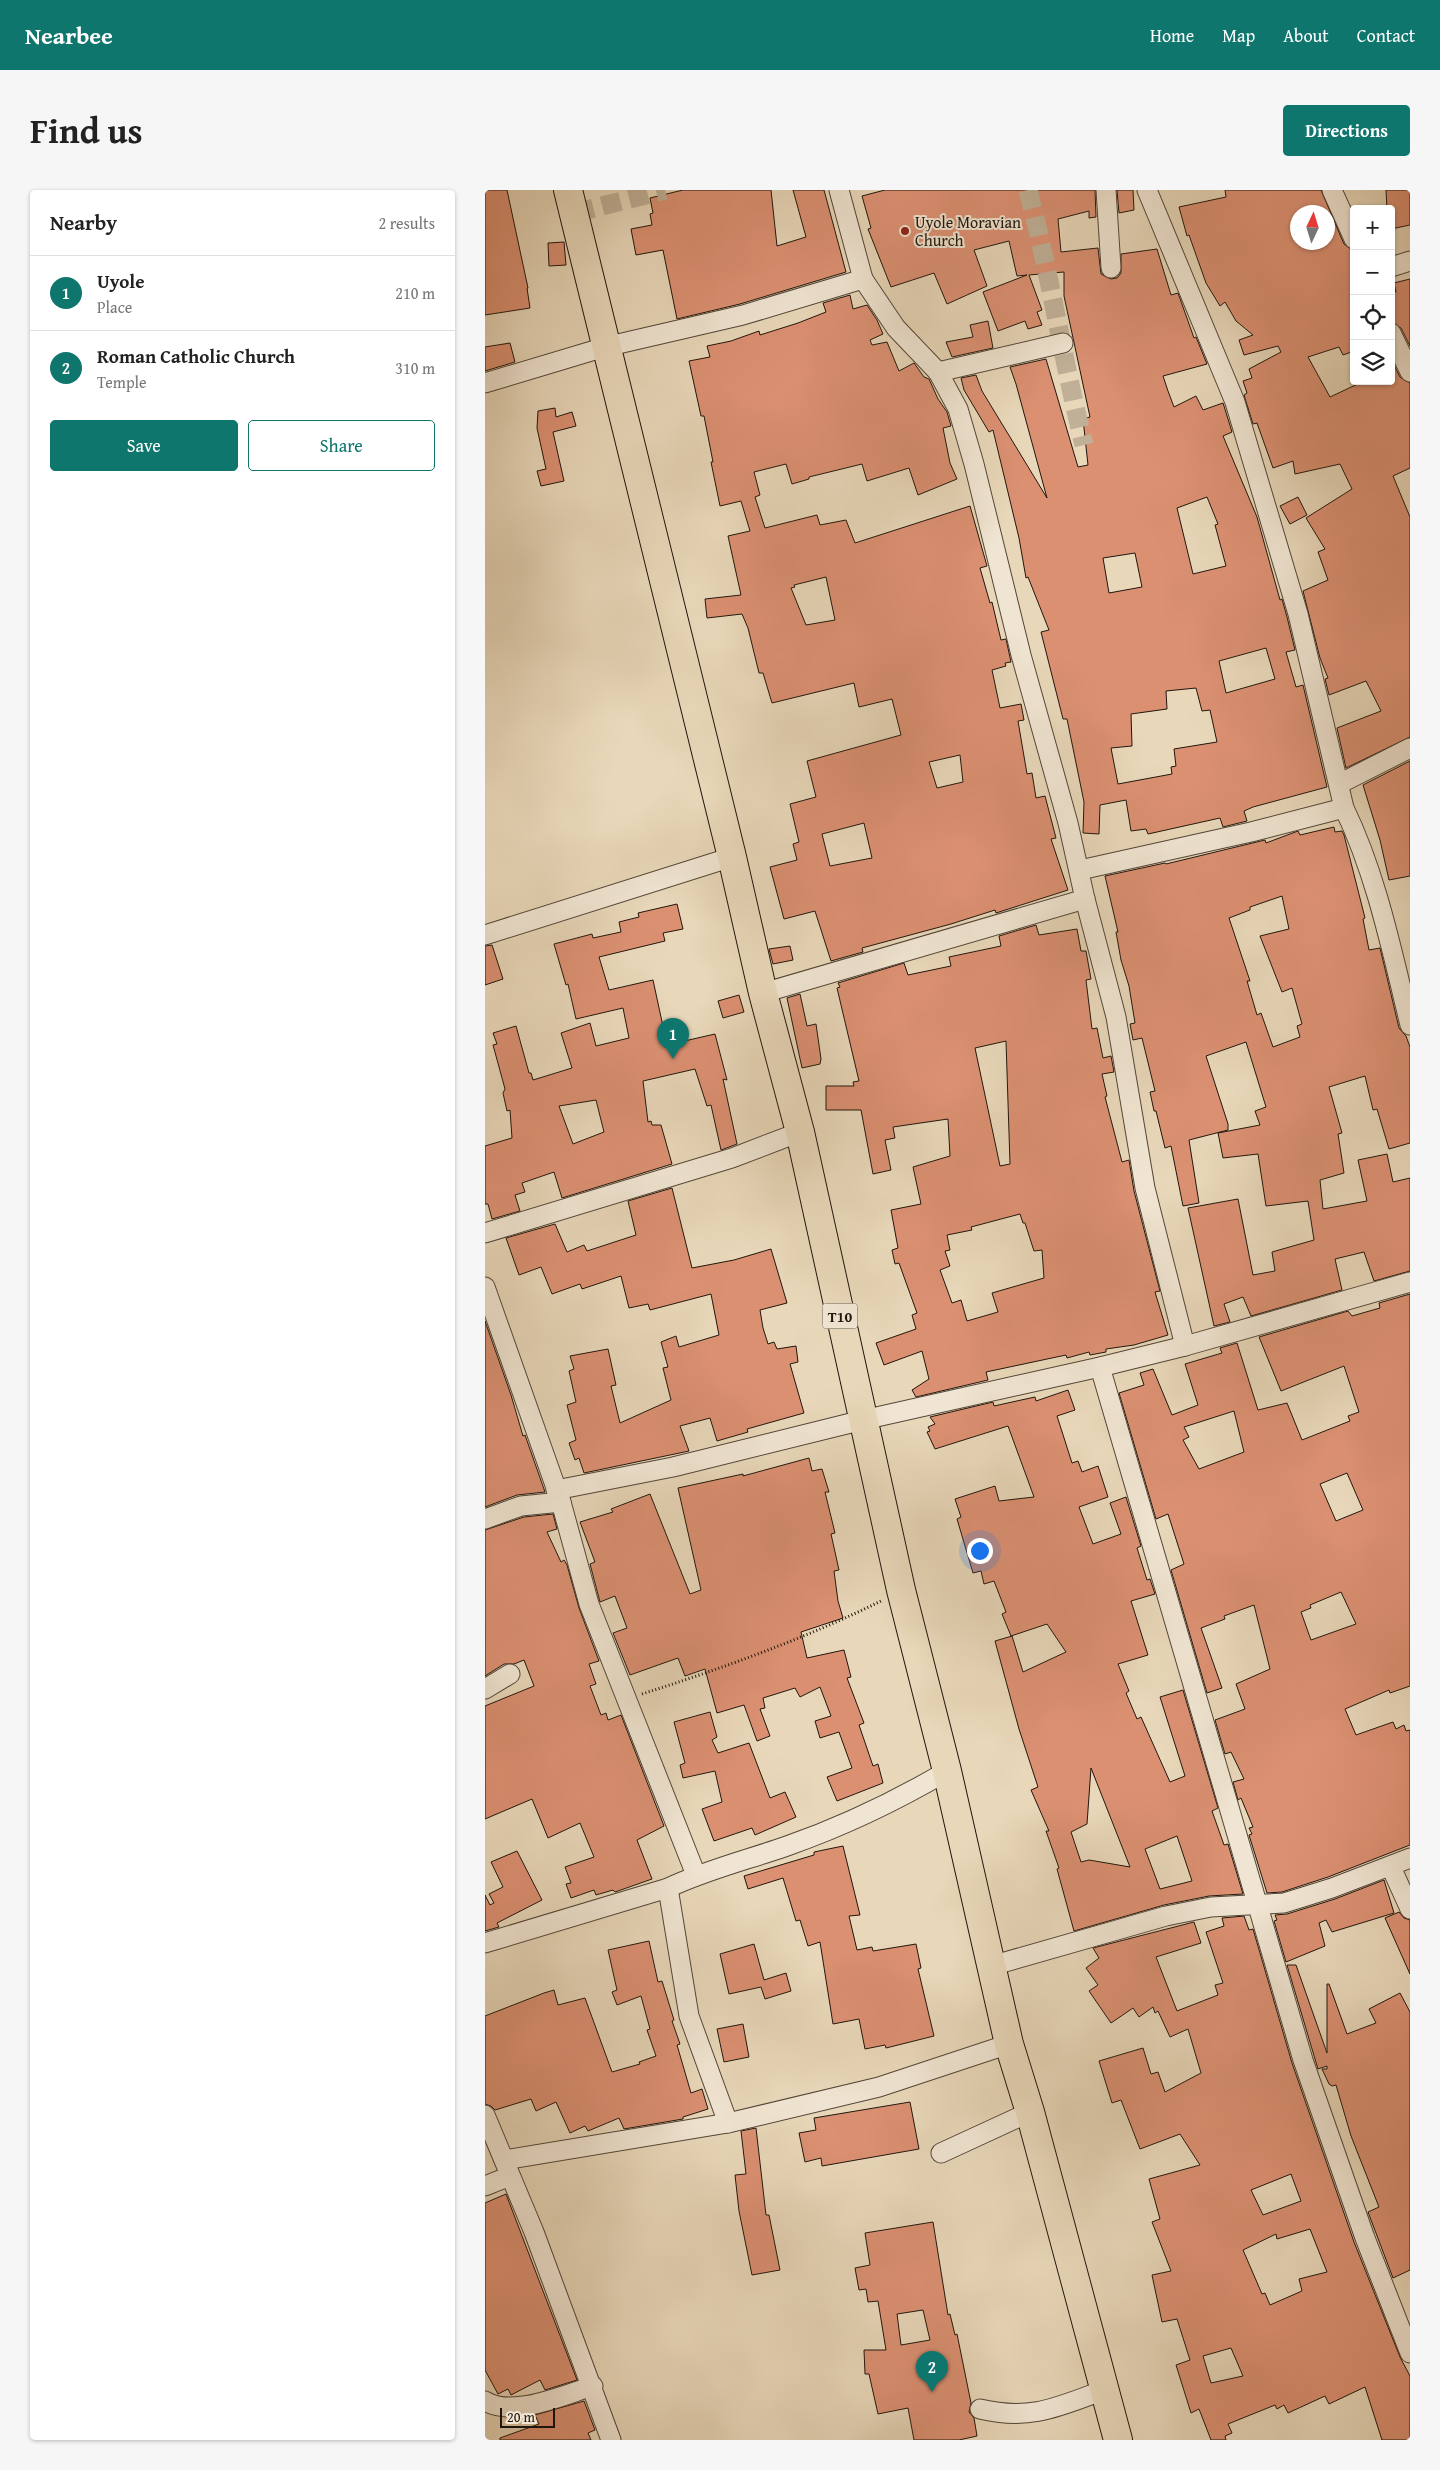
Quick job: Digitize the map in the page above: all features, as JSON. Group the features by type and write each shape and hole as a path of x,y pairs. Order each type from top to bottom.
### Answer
{"highway":[{"name":"T10","path":"568,190 605,347 732,857 763,993 800,1132 901,1590 947,1770 1009,2044 1030,2112 1118,2440"}],"street":[{"path":"839,190 863,279 896,328 938,372 957,409 974,464 1021,655 1080,870 1085,900 1117,1017 1145,1188 1185,1346"},
{"path":"1106,190 1111,268"},
{"path":"1147,190 1235,402 1298,614 1344,808 1357,835 1381,906 1410,1025"},
{"path":"1332,190 1350,229"},
{"path":"1395,265 1410,261"},
{"path":"485,383 605,347 743,315 863,279"},
{"path":"1394,340 1410,372"},
{"path":"938,372 1063,344"},
{"path":"1339,784 1410,748"},
{"path":"1080,870 1251,832 1344,808"},
{"path":"485,935 732,857"},
{"path":"763,993 1085,900"},
{"path":"485,1233 732,1158 800,1132"},
{"path":"485,1519 521,1506 559,1496 863,1420 1185,1346 1410,1282"},
{"path":"485,1287 559,1496 589,1604 696,1874"},
{"path":"1100,1367 1256,1904 1306,2069 1365,2238 1403,2314 1410,2353"},
{"path":"485,1689 510,1674"},
{"path":"485,1944 668,1888 696,1874 786,1846 858,1818 907,1794 947,1770"},
{"path":"991,1966 1166,1916 1211,1908 1284,1903 1391,1867 1410,1858"},
{"path":"1391,1867 1410,1910"},
{"path":"668,1888 689,2016 728,2123"},
{"path":"485,2186 507,2168 728,2123 879,2087 1009,2044"},
{"path":"941,2153 1030,2112"},
{"path":"485,2115 593,2386 611,2440"},
{"path":"485,2401 494,2406 506,2408 519,2407 593,2386"},
{"path":"980,2409 1001,2414 1020,2415 1049,2410 1104,2390"}],"path":[{"path":"627,1698 679,1683 794,1640 846,1618 901,1590"}],"building":[{"path":"485,190 507,190 528,288 530,308 485,315"},
{"path":"683,190 771,190 777,246 806,237 793,190 824,190 846,272 740,304 677,319 663,250 636,255 631,229 652,225 650,214 653,213 650,198"},
{"path":"885,190 1095,190 1096,217 1089,218 1089,211 1058,219 1061,252 1098,248 1101,274 1111,279 1117,278 1121,273 1121,254 1157,249 1171,295 1178,293 1194,338 1196,337 1207,364 1163,376 1174,407 1196,396 1203,410 1223,403 1232,432 1223,436 1257,517 1280,600 1282,599 1295,650 1286,652 1296,687 1303,685 1327,787 1253,807 1244,811 1247,821 1223,827 1220,818 1148,834 1146,829 1131,831 1126,800 1100,805 1099,834 1083,833 1084,802 1067,719 1063,719 1041,632 1049,630 1028,577 1026,578 1019,538 993,430 989,432 964,390 961,378 976,375 982,391 1047,498 1010,367 1046,359 1078,467 1088,465 1083,419 1090,417 1064,296 1064,272 1029,275 1042,310 1037,312 1042,325 1028,329 1025,321 998,331 983,292 1027,275 1017,276 1009,241 974,250 987,286 947,304 934,273 891,287 868,229 871,228 862,196","holes":["1207,497 1218,524 1215,525 1226,566 1193,574 1177,508","1135,553 1142,587 1109,593 1103,558","1266,648 1275,679 1226,693 1219,661","1196,688 1202,711 1210,710 1217,742 1174,749 1176,766 1171,767 1172,774 1118,784 1111,748 1132,746 1131,714 1167,709 1166,691"]},
{"path":"1117,190 1133,190 1134,210 1119,213"},
{"path":"1225,190 1321,190 1327,205 1290,205 1290,250 1335,250 1335,223 1344,244 1350,248 1350,352 1343,355 1339,347 1308,357 1330,397 1356,385 1395,385 1395,367 1400,377 1410,383 1410,468 1393,476 1410,517 1410,737 1346,768 1337,728 1381,711 1366,681 1329,695 1325,679 1328,678 1320,658 1303,591 1328,580 1318,552 1325,549 1306,518 1352,489 1340,464 1295,474 1293,461 1273,468 1257,423 1253,424 1244,395 1247,393 1243,381 1252,378 1249,369 1281,352 1278,346 1244,355 1239,340 1253,335 1236,321 1225,302 1220,306 1206,283 1189,235 1187,236 1179,207 1226,197"},
{"path":"1386,190 1410,190 1410,225 1395,228 1395,205 1387,205"},
{"path":"564,242 566,265 549,266 548,243"},
{"path":"1410,279 1410,346 1401,328 1395,324 1395,283"},
{"path":"850,295 853,309 867,305 877,320 883,334 870,340 872,345 887,342 899,371 914,363 924,377 929,379 938,399 947,412 951,426 943,428 950,463 957,479 918,495 909,468 867,481 862,464 809,477 809,479 792,484 786,464 754,472 760,495 755,497 765,528 817,515 820,525 846,520 855,543 970,506 987,566 980,568 990,603 992,602 1001,640 1006,639 1011,662 1005,663 1006,666 992,670 1000,708 1021,704 1024,720 1018,721 1027,774 1032,773 1036,798 1045,796 1056,838 1051,839 1068,890 996,913 995,910 862,948 863,952 831,961 815,911 784,919 770,867 797,860 793,844 799,842 790,804 816,797 807,761 901,735 892,699 859,707 854,683 772,703 763,673 759,673 748,628 742,614 707,618 705,599 741,595 728,536 750,531 741,501 720,506 704,416 701,416 689,361 710,357 707,346 731,341 759,331 760,335 826,312 823,303","holes":["826,577 835,620 806,625 791,588 795,587 794,585","960,755 963,782 937,788 929,762","864,823 872,858 830,866 822,834"]},
{"path":"988,321 993,348 952,357 946,342 973,337 970,325"},
{"path":"510,343 515,362 485,371 485,347"},
{"path":"555,408 556,417 572,412 576,426 553,432 564,481 541,486 537,471 546,469 537,428 538,411"},
{"path":"1298,497 1307,515 1290,524 1280,506"},
{"path":"1410,761 1410,876 1389,880 1380,840 1363,785"},
{"path":"1334,827 1335,832 1342,831 1365,918 1363,919 1369,950 1380,948 1399,1028 1406,1036 1410,1047 1410,1143 1389,1149 1377,1109 1373,1110 1365,1076 1329,1087 1342,1133 1338,1134 1344,1173 1320,1180 1323,1209 1367,1201 1358,1160 1387,1154 1393,1182 1410,1178 1410,1271 1374,1281 1364,1252 1335,1259 1342,1290 1251,1316 1243,1297 1224,1304 1230,1322 1214,1326 1188,1208 1238,1199 1253,1275 1275,1271 1272,1252 1314,1240 1308,1201 1266,1206 1258,1154 1223,1158 1218,1133 1260,1125 1255,1111 1266,1107 1246,1042 1206,1056 1228,1124 1228,1130 1189,1140 1199,1203 1183,1206 1171,1146 1165,1148 1156,1111 1154,1111 1150,1092 1155,1091 1142,1038 1133,1040 1130,1024 1135,1023 1129,986 1121,960 1116,932 1118,932 1105,876 1166,864 1265,840 1266,843 1298,831 1300,835","holes":["1282,896 1289,929 1260,936 1282,992 1292,988 1302,1024 1297,1026 1300,1037 1273,1047 1261,1013 1257,1015 1247,981 1250,981 1229,918 1250,910 1250,907"]},
{"path":"677,904 683,929 663,933 665,941 599,957 609,990 653,980 667,1045 715,1034 727,1080 723,1079 737,1144 721,1150 711,1105 707,1106 695,1069 643,1081 648,1122 651,1121 652,1125 661,1125 672,1164 562,1198 554,1172 522,1183 525,1192 515,1195 520,1211 492,1219 488,1204 485,1204 485,1146 512,1138 510,1110 507,1111 503,1093 505,1089 493,1045 497,1044 493,1033 516,1026 529,1073 531,1073 533,1080 572,1068 561,1033 590,1023 596,1046 629,1038 623,1008 576,1019 568,984 566,985 554,944 592,934 593,938 621,932 619,922 639,917 638,913","holes":["596,1100 604,1132 573,1144 559,1106"]},
{"path":"1036,925 1039,935 1077,929 1081,951 1086,951 1091,979 1086,980 1092,1029 1097,1028 1103,1058 1111,1056 1114,1072 1102,1074 1107,1096 1105,1097 1122,1162 1129,1160 1134,1191 1160,1291 1155,1292 1168,1335 1134,1345 1106,1349 1106,1352 1090,1355 1089,1352 1067,1358 1066,1355 986,1372 988,1380 916,1397 912,1390 929,1379 922,1351 884,1365 876,1343 916,1329 912,1315 917,1313 899,1263 895,1264 892,1250 898,1248 891,1210 921,1204 913,1167 950,1156 948,1119 893,1127 895,1138 885,1140 891,1170 873,1174 861,1110 826,1110 826,1086 854,1086 853,1082 859,1081 837,988 840,987 838,983 904,963 908,975 951,966 949,957 1001,946 999,936","holes":["1006,1041 1010,1164 1000,1166 975,1048","1020,1214 1034,1251 1042,1250 1044,1278 992,1293 998,1312 967,1321 961,1300 952,1303 940,1270 950,1266 945,1251 950,1250 947,1235 972,1230 971,1227"]},
{"path":"492,945 503,979 485,985 485,946"},
{"path":"790,946 793,960 773,964 769,949"},
{"path":"800,994 807,1026 816,1024 821,1059 820,1064 802,1068 787,998"},
{"path":"739,995 744,1012 723,1018 718,1001"},
{"path":"672,1188 692,1268 734,1260 771,1249 787,1303 760,1310 763,1328 768,1344 774,1342 777,1349 796,1346 798,1362 790,1364 804,1413 747,1429 748,1432 717,1441 710,1418 680,1426 689,1451 584,1473 579,1458 575,1460 569,1443 576,1440 567,1405 576,1402 569,1371 574,1369 570,1356 608,1349 616,1385 611,1386 620,1423 671,1400 663,1368 668,1367 661,1342 676,1336 679,1347 719,1335 711,1294 650,1310 648,1304 629,1308 621,1276 582,1289 580,1284 552,1294 541,1267 519,1275 506,1238 555,1224 567,1252 584,1245 587,1251 636,1235 628,1201"},
{"path":"1410,1294 1410,1686 1390,1693 1389,1690 1345,1709 1356,1735 1393,1722 1396,1729 1404,1725 1406,1731 1410,1730 1410,1845 1328,1877 1282,1892 1267,1893 1249,1835 1252,1834 1249,1828 1253,1827 1241,1798 1238,1800 1233,1782 1244,1779 1231,1752 1225,1754 1215,1720 1245,1709 1236,1684 1270,1669 1254,1605 1224,1616 1225,1619 1201,1628 1222,1688 1207,1693 1171,1570 1184,1564 1168,1514 1156,1519 1119,1393 1144,1385 1140,1373 1153,1369 1172,1415 1198,1405 1185,1364 1222,1353 1220,1348 1237,1343 1258,1410 1287,1403 1302,1440 1350,1421 1348,1416 1359,1412 1344,1366 1281,1391 1259,1337 1348,1311 1352,1316 1380,1308 1379,1303","holes":["1234,1411 1244,1452 1199,1469 1183,1440 1189,1437 1184,1427","1347,1473 1363,1510 1336,1521 1320,1484","1341,1592 1356,1624 1311,1640 1301,1612 1311,1608 1310,1605"]},
{"path":"485,1321 523,1436 525,1435 545,1492 517,1495 485,1507"},
{"path":"1068,1390 1075,1410 1057,1416 1072,1463 1078,1461 1082,1472 1098,1466 1108,1497 1079,1507 1093,1544 1121,1534 1110,1503 1126,1497 1141,1546 1137,1548 1147,1580 1150,1579 1155,1594 1131,1601 1148,1655 1118,1664 1129,1691 1126,1693 1137,1719 1141,1717 1170,1782 1185,1776 1160,1697 1183,1690 1218,1808 1212,1811 1224,1845 1228,1844 1243,1894 1209,1896 1164,1905 1074,1931 1057,1869 1059,1868 1046,1831 1049,1831 1031,1790 1038,1787 1019,1729 995,1641 1012,1636 1023,1672 1066,1652 1047,1624 1011,1636 1002,1614 1006,1612 994,1581 984,1584 981,1571 973,1573 957,1519 961,1517 955,1499 995,1486 999,1501 1034,1497 1008,1426 935,1449 927,1432 930,1431 928,1427 935,1424 930,1417 993,1402 994,1406 1035,1397 1036,1401","holes":["1091,1768 1130,1867 1089,1860 1081,1862 1071,1832 1087,1824","1177,1836 1192,1881 1160,1889 1145,1849"]},
{"path":"809,1458 812,1471 822,1469 829,1492 825,1492 835,1533 831,1534 839,1570 834,1571 838,1601 843,1618 801,1632 807,1658 844,1650 851,1677 847,1678 864,1723 859,1725 873,1766 878,1764 883,1783 837,1801 827,1777 852,1768 839,1732 820,1738 815,1721 831,1716 820,1687 800,1697 795,1688 763,1698 765,1708 760,1709 770,1736 757,1741 744,1705 717,1713 705,1669 685,1676 678,1658 630,1675 613,1633 627,1628 615,1596 600,1602 590,1564 595,1562 580,1522 613,1512 611,1509 650,1494 690,1594 701,1590 678,1488 743,1474 743,1476"},
{"path":"553,1514 557,1529 547,1532 561,1562 564,1560 567,1565 579,1608 599,1661 589,1664 596,1684 590,1686 601,1715 606,1713 608,1720 621,1715 664,1826 637,1840 652,1879 615,1892 613,1890 596,1895 594,1890 571,1898 566,1884 571,1883 565,1867 594,1857 580,1823 548,1838 532,1799 485,1819 485,1706 534,1686 524,1660 514,1664 504,1664 485,1676 485,1530 524,1517"},
{"path":"710,1712 717,1737 712,1740 718,1753 749,1743 770,1798 785,1792 796,1817 755,1835 752,1828 714,1841 702,1809 722,1802 715,1771 683,1778 680,1765 685,1763 674,1722"},
{"path":"843,1846 860,1915 849,1916 857,1950 872,1947 873,1951 916,1944 921,1968 918,1969 934,2036 886,2048 885,2045 865,2049 859,2019 833,2024 820,1942 808,1946 800,1920 796,1921 783,1878 748,1889 744,1876 814,1855 814,1852"},
{"path":"517,1851 542,1900 497,1923 499,1927 485,1931 485,1895 490,1905 494,1903 489,1894 503,1887 491,1862"},
{"path":"1384,1880 1394,1913 1332,1932 1326,1920 1319,1923 1325,1946 1286,1962 1274,1921 1277,1920 1275,1915 1287,1914 1335,1899"},
{"path":"1399,1912 1404,1918 1410,1920 1410,1974 1385,1918"},
{"path":"1244,1916 1249,1930 1253,1929 1292,2063 1354,2242 1400,2357 1410,2376 1410,2440 1382,2440 1365,2387 1329,2404 1325,2396 1288,2413 1284,2405 1277,2409 1275,2405 1228,2424 1232,2433 1225,2436 1226,2440 1211,2440 1199,2409 1191,2413 1176,2365 1190,2360 1177,2319 1162,2322 1152,2275 1171,2271 1152,2222 1160,2219 1149,2179 1200,2165 1180,2134 1140,2149 1121,2100 1112,2103 1099,2061 1143,2048 1151,2074 1158,2072 1165,2092 1201,2073 1188,2029 1170,2037 1158,2011 1155,2013 1153,2007 1139,2017 1133,2008 1111,2023 1089,1991 1098,1985 1086,1968 1099,1958 1093,1948 1194,1922 1201,1943 1156,1957 1177,2011 1218,1995 1215,1985 1223,1983 1206,1932 1224,1926 1222,1918","holes":["1291,2174 1301,2201 1263,2215 1251,2190","1310,2229 1327,2272 1299,2279 1302,2291 1270,2305 1265,2293 1262,2294 1243,2250 1276,2234 1277,2239","1231,2348 1243,2376 1211,2383 1203,2356"]},
{"path":"649,1941 658,1982 662,1981 674,2020 672,2021 680,2044 677,2045 691,2093 702,2089 708,2109 683,2117 683,2119 624,2129 619,2118 588,2131 585,2126 570,2133 556,2102 536,2111 531,2099 495,2110 485,2104 485,2016 554,1990 558,2005 585,1998 612,2072 640,2064 639,2062 656,2056 647,2030 650,2029 641,1996 617,2005 612,1992 617,1990 608,1950"},
{"path":"754,1944 764,1980 786,1973 791,1991 765,1999 761,1987 729,1994 720,1954"},
{"path":"1287,1965 1296,1965 1327,2053 1327,1984 1329,1984 1347,2034 1376,2023 1369,2009 1400,1993 1410,2012 1410,2270 1393,2278 1368,2212 1379,2207 1351,2136 1336,2085 1332,2086 1329,2084 1322,2069 1327,2069 1327,2066 1318,2069"},
{"path":"743,2024 749,2057 724,2062 717,2029"},
{"path":"910,2102 919,2149 822,2166 821,2158 805,2162 799,2133 816,2130 814,2118"},
{"path":"756,2128 766,2215 769,2215 780,2270 752,2275 739,2211 735,2175 746,2174 741,2131"},
{"path":"506,2194 577,2380 545,2390 540,2380 511,2395 508,2389 498,2394 485,2370 485,2203"},
{"path":"933,2222 948,2315 950,2314 955,2335 957,2334 971,2403 969,2412 974,2418 977,2436 959,2440 914,2440 908,2408 878,2414 869,2374 865,2374 864,2350 886,2350 878,2301 868,2302 866,2289 859,2290 855,2268 870,2265 865,2233","holes":["923,2310 930,2340 901,2345 897,2314"]},
{"path":"584,2401 595,2430 588,2433 591,2440 500,2440 500,2438 539,2424 535,2415"}],"tunnel":[{"path":"575,213 665,190"},
{"path":"1028,190 1084,445"}],"place":[{"name":"Uyole Moravian Church","path":"905,231"},
{"name":"Uyole","path":"673,1059"},
{"name":"Roman Catholic Church","path":"932,2392"}]}
